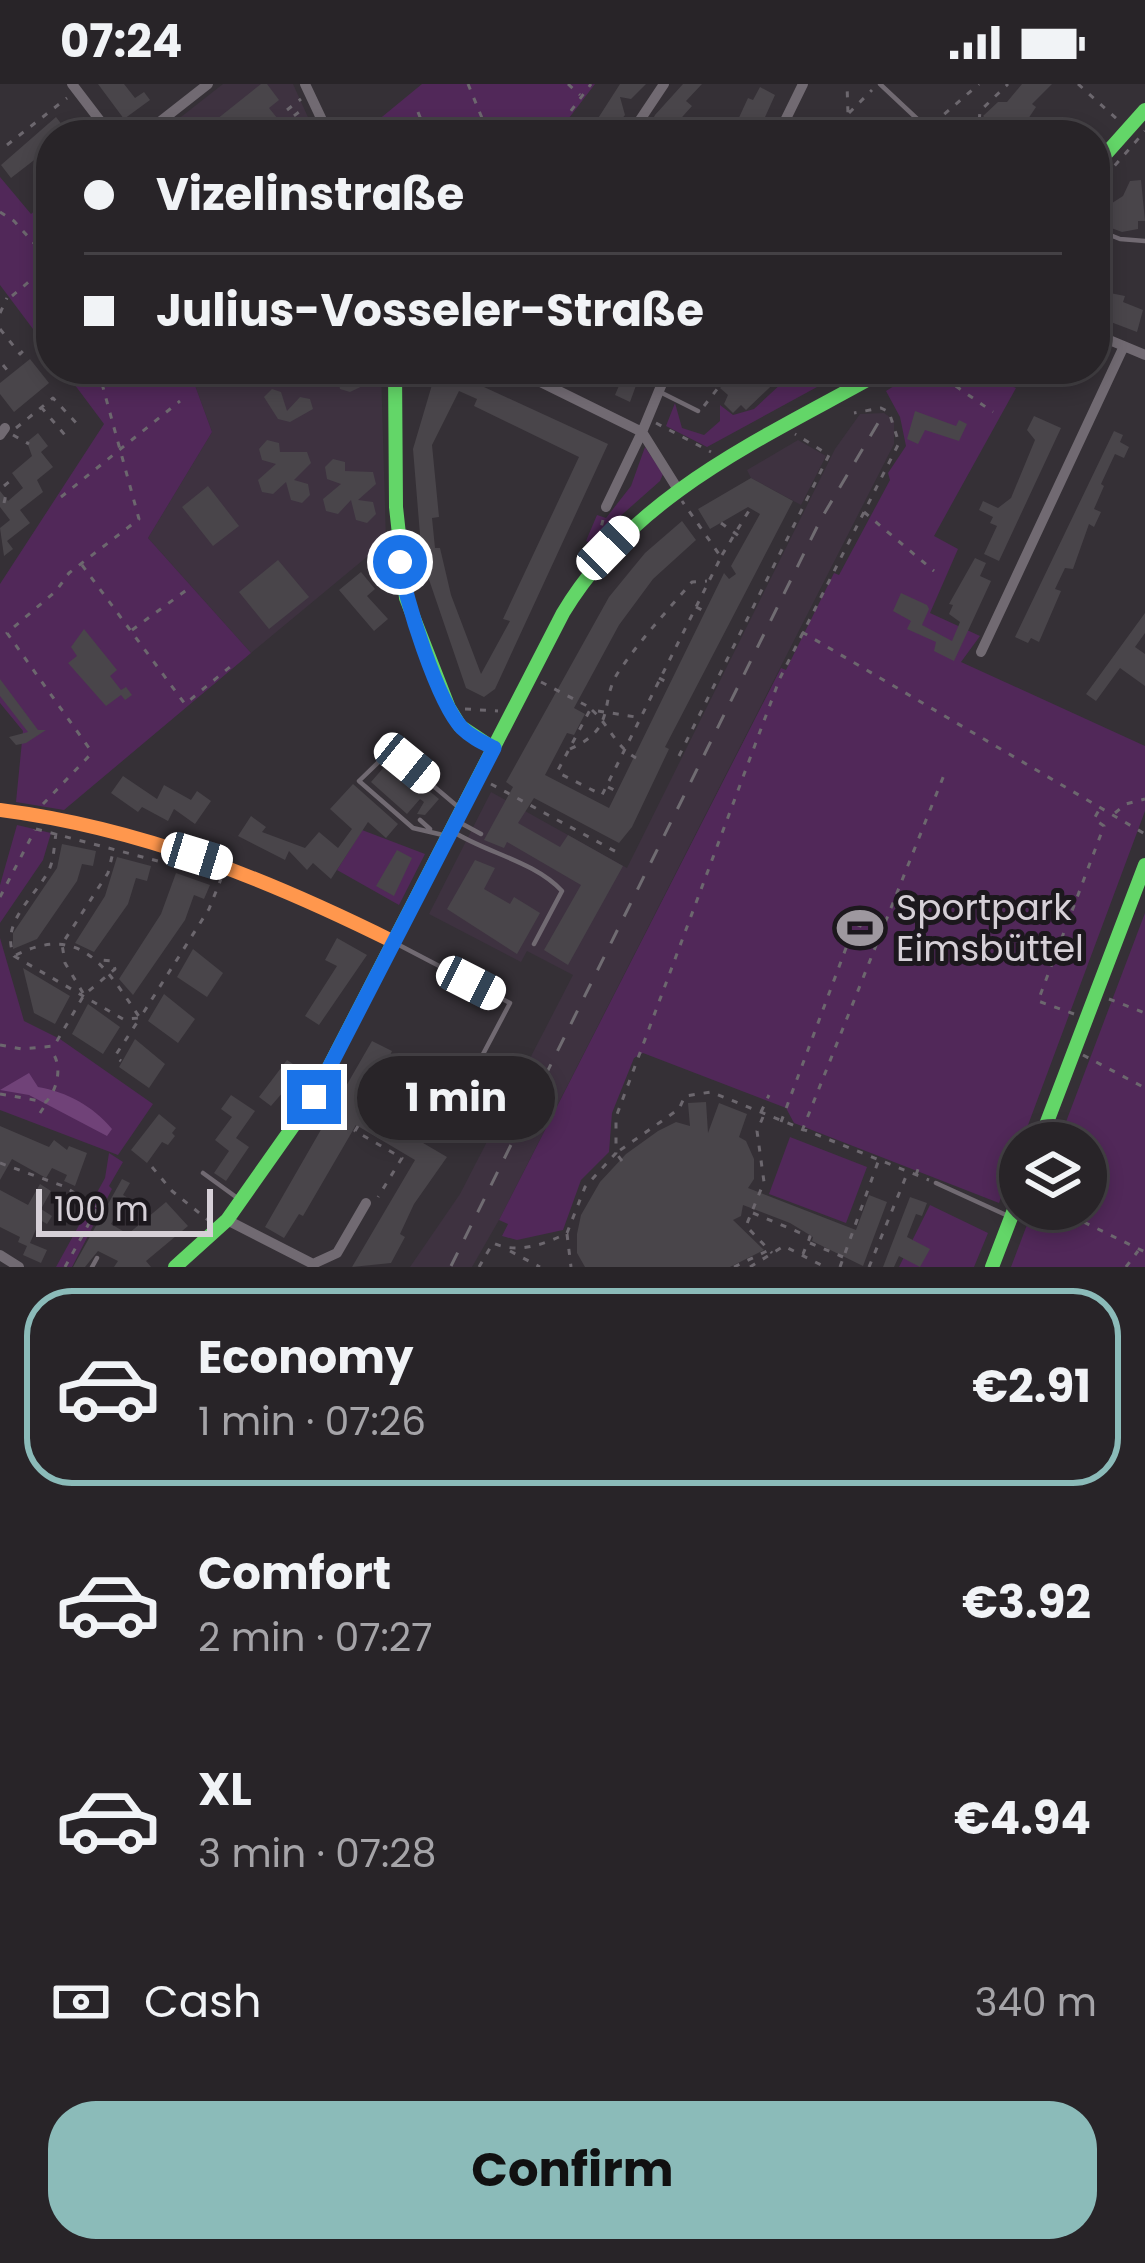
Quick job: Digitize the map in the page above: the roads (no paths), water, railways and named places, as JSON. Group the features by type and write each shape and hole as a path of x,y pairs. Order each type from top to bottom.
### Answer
{"street":[{"path":"163,120 208,84"},
{"path":"304,84 320,120"},
{"path":"640,120 664,84"},
{"path":"785,120 803,84"},
{"path":"75,87 100,120"},
{"path":"1110,149 1145,110"},
{"path":"1110,340 1145,355"},
{"path":"1110,376 1124,346"},
{"path":"395,384 394,472 402,581 449,708 460,726 494,748"},
{"path":"545,384 642,432 675,489"},
{"path":"606,507 661,384"},
{"path":"176,1267 223,1224 314,1097 451,826 592,566 675,489 854,384"},
{"path":"981,652 1106,384"},
{"path":"0,810 38,822 139,838 226,865 308,898 394,942"},
{"path":"1047,1122 1145,865"},
{"path":"223,1224 313,1264 337,1253 366,1203"},
{"path":"992,1267 1006,1230"},
{"path":"0,1255 19,1267"}],"lane":[{"path":"879,84 918,120"},
{"path":"1110,235 1145,241"},
{"path":"658,392 698,411"},
{"path":"451,826 413,828 358,781 391,750 451,826 551,879 562,891 534,944"},
{"path":"420,820 481,834"},
{"path":"394,942 510,1003 453,1111"},
{"path":"203,1173 241,1199"},
{"path":"936,1183 999,1212"},
{"path":"92,1267 97,1258"}],"railway":[{"path":"451,1266 821,519 884,413"}],"place":[{"name":"Sportpark Eimsbüttel","path":"860,928"}]}
